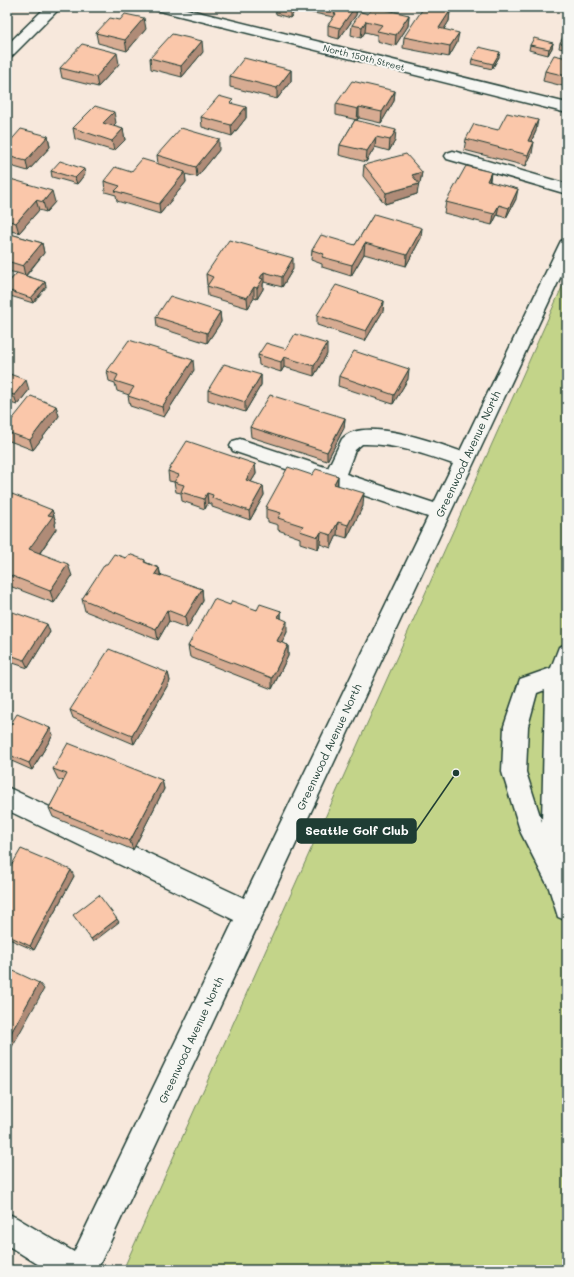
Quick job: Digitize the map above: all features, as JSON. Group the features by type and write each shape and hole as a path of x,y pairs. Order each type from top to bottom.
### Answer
{"street":[{"path":"7,53 54,7"},
{"name":"North 150th Street","path":"161,7 567,108"},
{"path":"453,156 567,189"},
{"name":"Greenwood Avenue North","path":"82,1270 567,245"},
{"path":"335,478 350,441 362,436 396,439 465,460"},
{"path":"240,446 440,513"},
{"path":"563,664 556,686 554,827 567,875"},
{"path":"563,664 528,686 516,726 514,772 533,833 561,885 567,908"},
{"path":"7,798 250,914"},
{"path":"7,1228 75,1270"}],"green space":[{"path":"567,276 567,1270 123,1270"}],"building":[{"path":"335,7 355,7 340,28 328,25 336,14 334,14 338,8"},
{"path":"373,7 409,15 396,35 377,31 382,25 366,21 362,27 352,25 361,12 368,14"},
{"path":"424,7 435,7 450,11 439,28 459,33 450,46 404,37"},
{"path":"125,14 144,18 125,40 96,33 110,18 120,20"},
{"path":"566,31 567,44 560,43"},
{"path":"172,34 202,41 181,66 150,58"},
{"path":"534,38 553,43 549,49 530,45"},
{"path":"82,44 117,53 96,77 60,68"},
{"path":"479,47 500,52 493,64 472,59"},
{"path":"554,55 567,58 567,76 545,71"},
{"path":"244,58 291,70 277,88 230,76"},
{"path":"352,81 395,91 382,112 336,104"},
{"path":"219,96 233,100 230,103 246,107 231,125 201,117"},
{"path":"95,106 114,112 103,123 123,129 112,141 73,128"},
{"path":"507,113 538,120 528,141 534,142 528,155 466,139 474,124 498,130"},
{"path":"355,120 396,130 390,140 376,137 367,151 340,145"},
{"path":"181,128 219,139 196,167 157,155"},
{"path":"21,129 48,136 26,161 7,156 7,145"},
{"path":"406,154 422,172 412,175 419,184 386,193 364,165"},
{"path":"142,159 185,172 159,204 115,191 120,186 104,181 115,167 131,172"},
{"path":"60,161 84,169 75,178 51,171"},
{"path":"466,166 491,172 487,181 518,189 509,208 499,205 494,214 446,202"},
{"path":"7,178 52,191 43,202 36,200 16,223 7,220"},
{"path":"374,214 422,228 407,255 365,243 352,265 322,257 324,254 312,250 321,235 355,245"},
{"path":"7,233 42,243 23,266 7,261"},
{"path":"229,240 293,258 282,277 264,272 260,278 263,279 257,288 254,287 247,298 207,286 213,277 206,274"},
{"path":"17,273 45,282 31,298 7,290 7,284"},
{"path":"336,285 384,301 366,331 317,315"},
{"path":"170,296 220,312 207,333 156,317"},
{"path":"295,334 327,344 314,366 284,357 281,362 258,355 266,343 286,349"},
{"path":"129,340 193,360 162,407 128,396 134,387 115,381 118,375 107,371"},
{"path":"354,351 409,369 394,395 339,376"},
{"path":"224,364 261,375 245,402 208,390"},
{"path":"7,373 26,380 14,395 7,393"},
{"path":"270,395 345,418 327,452 250,427"},
{"path":"31,396 56,406 30,440 7,432 7,426"},
{"path":"187,441 255,464 246,480 263,486 249,511 212,498 213,495 207,493 204,499 181,492 184,485 174,482 179,475 168,471"},
{"path":"288,467 312,475 316,469 338,476 334,484 364,493 348,525 338,522 331,535 321,532 318,537 300,531 303,526 278,518 281,513 267,509 268,507 266,507"},
{"path":"12,494 52,510 48,515 53,516 29,549 68,564 50,591 7,574 7,501"},
{"path":"114,554 126,558 129,554 145,560 144,562 159,568 155,574 202,589 185,617 167,610 156,629 82,599 105,564 107,564"},
{"path":"214,599 230,605 232,601 257,610 260,604 281,611 278,617 287,621 277,641 288,645 272,678 188,646"},
{"path":"7,610 47,624 24,660 7,654"},
{"path":"109,649 168,673 132,736 70,710"},
{"path":"17,714 50,728 29,763 7,754 7,730"},
{"path":"68,743 162,780 130,841 49,808 67,774 53,769"},
{"path":"21,849 71,870 30,946 7,935 7,873"},
{"path":"99,895 117,919 91,939 73,915"},
{"path":"7,968 39,983 7,1040"}],"place":[{"name":"Seattle Golf Club","path":"456,773"}]}
